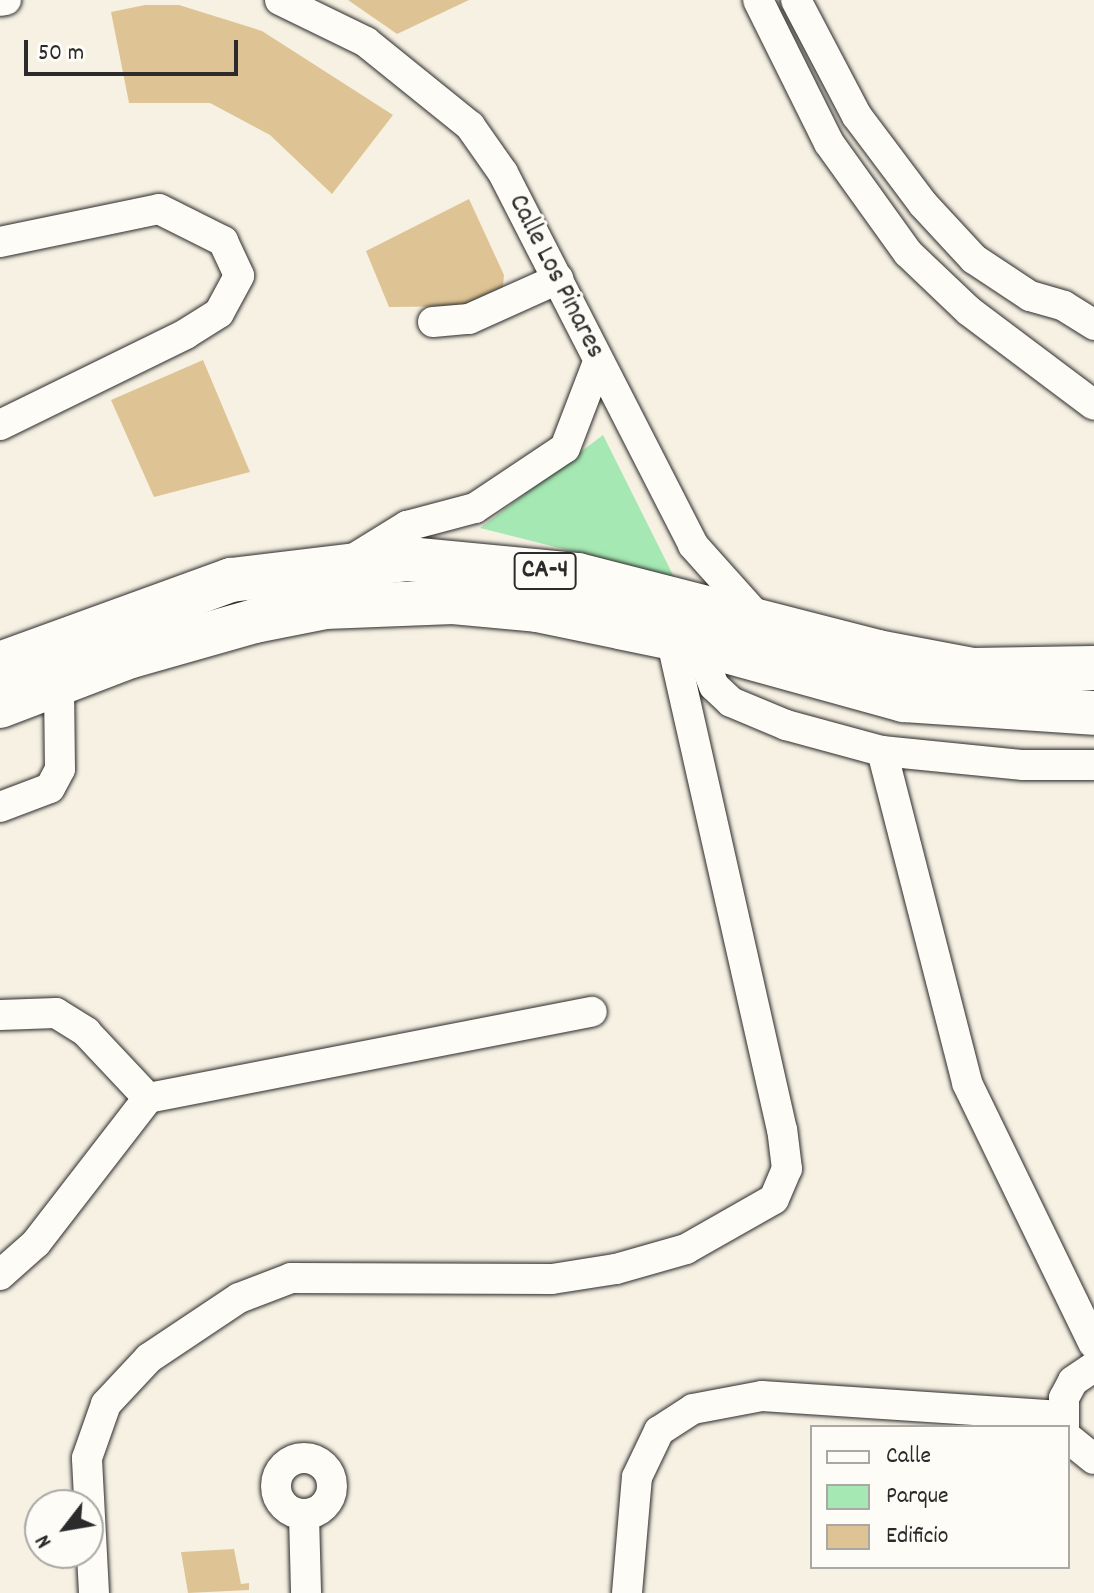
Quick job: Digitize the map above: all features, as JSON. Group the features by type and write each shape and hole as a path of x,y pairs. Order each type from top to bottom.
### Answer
{"highway":[{"name":"CA-4","path":"0,664 231,580 408,559 578,575 973,670 1094,668"},
{"name":"CA-4","path":"0,706 224,629 336,606 499,605 684,640 904,700 1094,713"}],"street":[{"path":"0,1 6,0"},
{"path":"758,0 829,143 908,253 969,311 1094,405"},
{"path":"796,0 857,116 923,204 974,259 1030,296 1064,306 1094,325"},
{"name":"Calle Los Pinares","path":"298,3 366,42 470,126 503,173 693,545 760,620"},
{"path":"0,242 159,209 223,241 239,276 219,313 186,334 0,425"},
{"path":"433,322 469,319 558,279"},
{"path":"341,567 407,526 475,508 565,448 598,362"},
{"path":"684,640 714,686 752,714 882,751 1023,765 1094,765"},
{"path":"94,1593 87,1458 106,1404 149,1358 239,1298 291,1278 552,1279 616,1269 686,1249 774,1199 787,1169 782,1130 698,756 684,640"},
{"path":"0,807 50,788 60,769 59,684"},
{"path":"698,756 716,723 752,714"},
{"path":"882,751 967,1083 1094,1344"},
{"path":"0,1275 36,1243 148,1098 592,1012"},
{"path":"0,1015 56,1013 86,1032 148,1098"},
{"path":"1064,1425 1073,1381 1094,1367"},
{"path":"627,1593 637,1477 659,1431 693,1409 762,1396 1045,1425"},
{"path":"1070,1433 1094,1459"},
{"path":"304,1515 306,1593"}],"green space":[{"path":"603,435 674,577 480,528"}],"building":[{"path":"348,0 469,0 397,34"},
{"path":"145,5 179,5 262,31 393,115 332,194 270,135 210,103 129,103 111,12"},
{"path":"469,199 504,275 502,295 488,306 389,307 366,251"},
{"path":"203,360 250,472 154,497 111,400"},
{"path":"234,1549 241,1584 249,1583 249,1590 188,1593 181,1552"}]}
